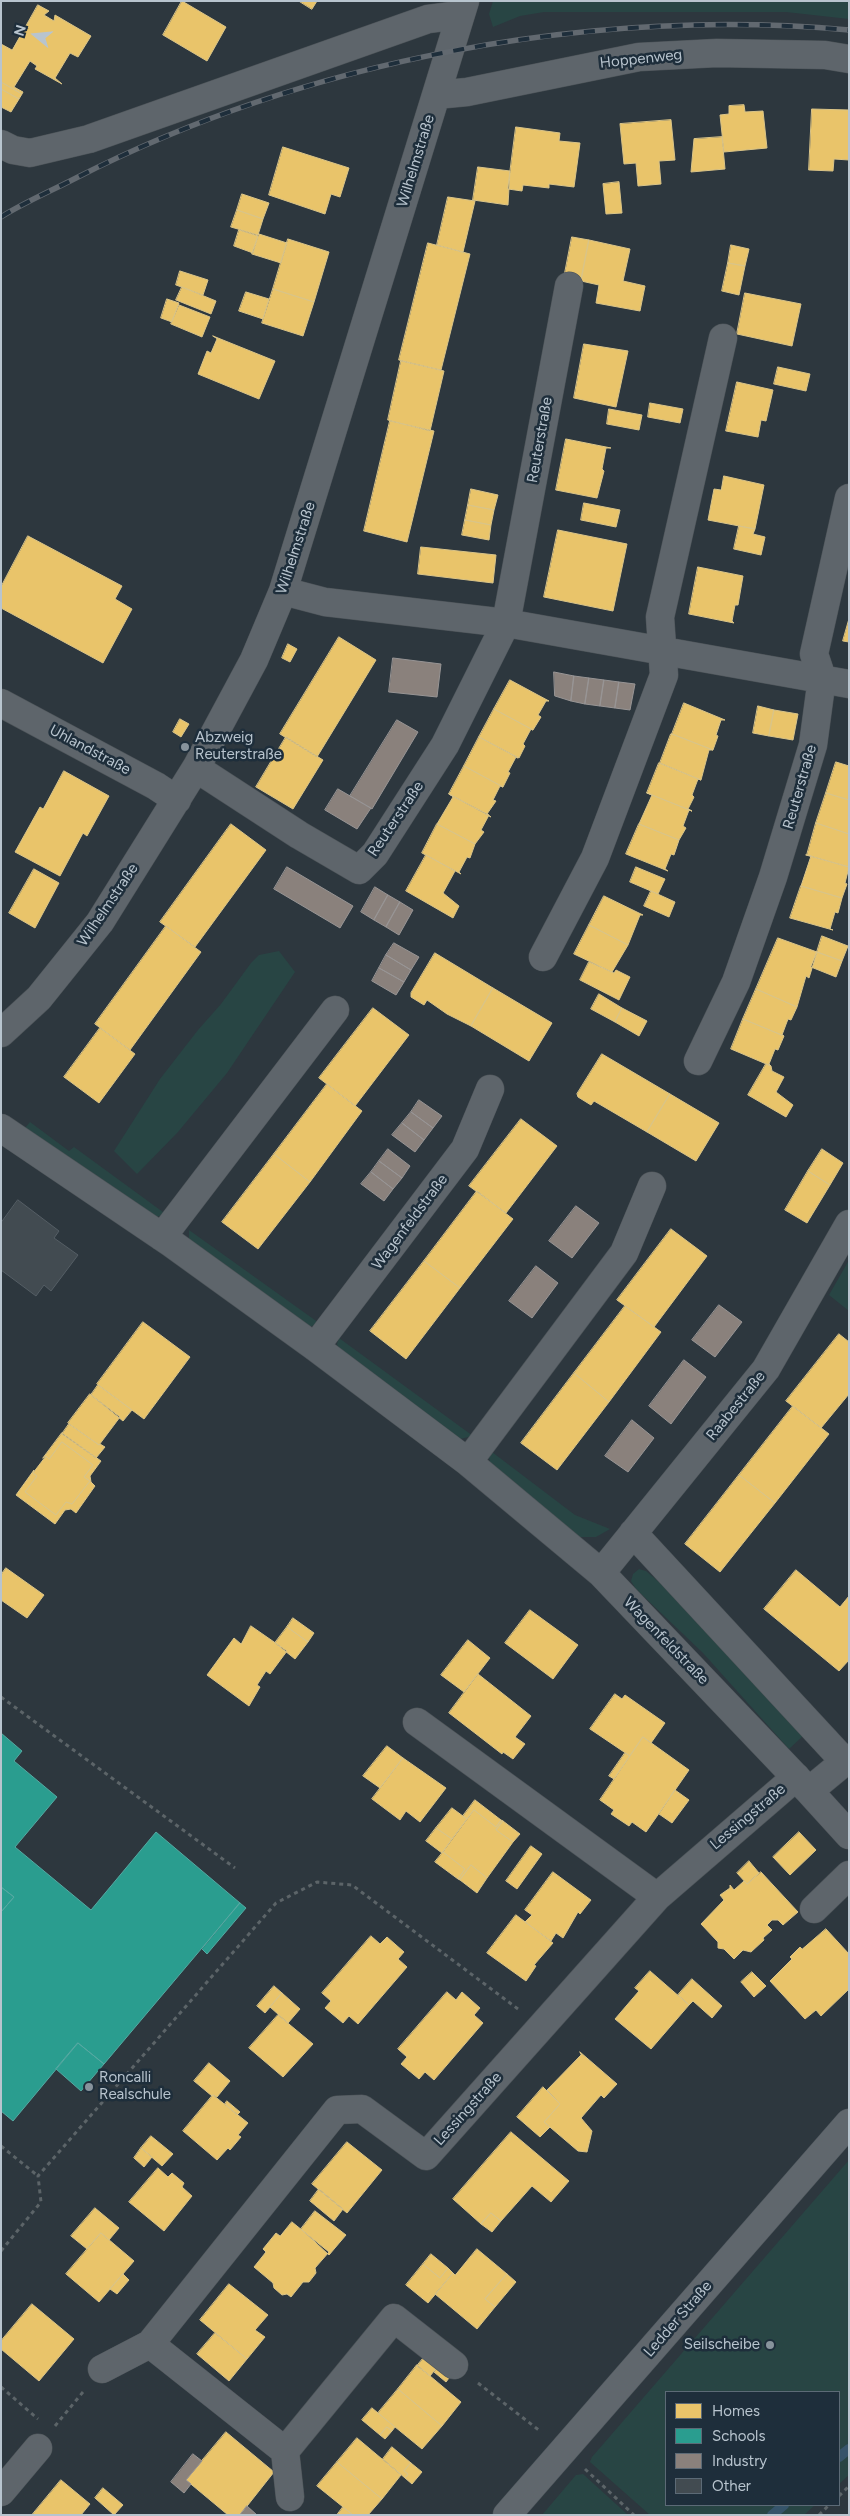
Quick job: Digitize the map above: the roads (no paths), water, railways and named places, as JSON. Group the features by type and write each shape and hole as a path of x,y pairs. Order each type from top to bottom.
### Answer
{"main road":[{"name":"Ledder Straße","path":"508,2515 849,2123"}],"street":[{"name":"Wilhelmstraße","path":"1,1033 39,998 100,922 196,768 254,660 283,591 463,8"},
{"path":"1,144 13,150 30,153 89,139 463,8"},
{"name":"Hoppenweg","path":"436,95 467,92 639,57 717,53 825,55 849,59"},
{"name":"Reuterstraße","path":"196,768 299,835 359,870 374,854 445,745 506,623 569,286"},
{"path":"543,957 595,858 664,675 660,617 723,338"},
{"name":"Reuterstraße","path":"698,1061 736,982 773,877 813,745 822,678 814,654 849,498"},
{"path":"283,591 324,602 506,623 849,684"},
{"name":"Uhlandstraße","path":"1,703 156,786 177,800"},
{"path":"162,1237 335,1010"},
{"name":"Wagenfeldstraße","path":"315,1347 465,1149 490,1089"},
{"name":"Wagenfeldstraße","path":"1,1128 162,1237 315,1347 468,1462 601,1574 803,1784 849,1836"},
{"path":"468,1462 624,1253 652,1186"},
{"name":"Raabestraße","path":"601,1574 766,1369 849,1224"},
{"path":"633,1533 847,1760"},
{"path":"417,1722 657,1898"},
{"name":"Lessingstraße","path":"102,2369 150,2344 337,2110 362,2108 426,2156 657,1898 803,1784 847,1760"},
{"path":"814,1908 849,1875"},
{"path":"285,2451 394,2318 454,2365"},
{"path":"150,2344 285,2451 290,2497"},
{"path":"1,2492 44,2440"}],"waterway":[{"path":"840,2456 849,2449"},
{"path":"772,2515 783,2506"}],"railway":[{"path":"1,217 76,178 165,137 258,102 354,73 452,51 552,36 651,27 751,25 849,30"}],"place":[{"name":"Abzweig Reuterstraße","path":"185,747"},
{"name":"Roncalli Realschule","path":"89,2087"},
{"name":"Seilscheibe","path":"770,2345"}]}
